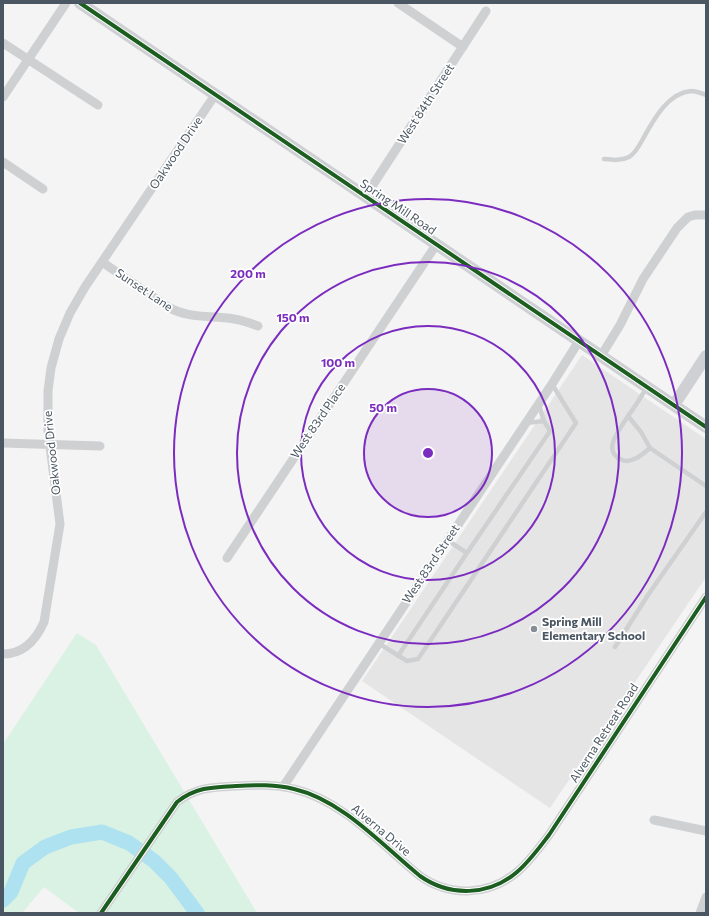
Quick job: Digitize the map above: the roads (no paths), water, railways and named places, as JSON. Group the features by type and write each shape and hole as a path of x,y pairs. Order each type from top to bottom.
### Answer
{"street":[{"path":"3,97 66,3"},
{"name":"Spring Mill Road","path":"80,3 706,427"},
{"path":"398,3 463,47"},
{"name":"West 84th Street","path":"365,196 486,11"},
{"path":"3,43 98,105"},
{"name":"Oakwood Drive","path":"3,654 15,653 32,642 42,630 44,622 60,524 47,417 51,368 59,339 77,299 215,95"},
{"path":"3,162 43,189"},
{"path":"601,356 620,324 643,279 677,228 688,217 695,215 706,215"},
{"name":"West 83rd Place","path":"227,558 436,245"},
{"name":"Sunset Lane","path":"102,262 175,311 194,316 239,320 258,326"},
{"name":"West 83rd Street","path":"283,786 580,341"},
{"path":"674,405 706,356"},
{"path":"3,443 100,446"},
{"name":"Alverna Retreat Road","path":"513,875 533,855 549,835 706,597"},
{"name":"Alverna Drive","path":"101,913 177,802 186,795 208,787 266,785 283,786 310,794 337,807 420,876 437,886 456,891 472,891 495,886 513,875"},
{"path":"654,820 706,831"},
{"path":"700,913 706,897"}],"lane":[{"path":"604,159 616,160 630,156 638,148 647,131 667,104 679,94 692,91 706,95"},
{"path":"378,643 407,662 418,659 576,423 552,384"},
{"path":"647,387 615,435 612,449 616,455 623,460 630,461 650,448"},
{"path":"398,656 550,430 544,421 538,404"},
{"path":"628,416 641,432 650,448 706,486"},
{"path":"526,423 544,421"},
{"path":"615,648 648,595 706,512"},
{"path":"447,540 467,553"}],"waterway":[{"path":"3,900 11,892 23,863 45,847 71,837 102,832 129,843 154,861 171,878 197,913"}],"place":[{"name":"Spring Mill Elementary School","path":"534,629"}]}
